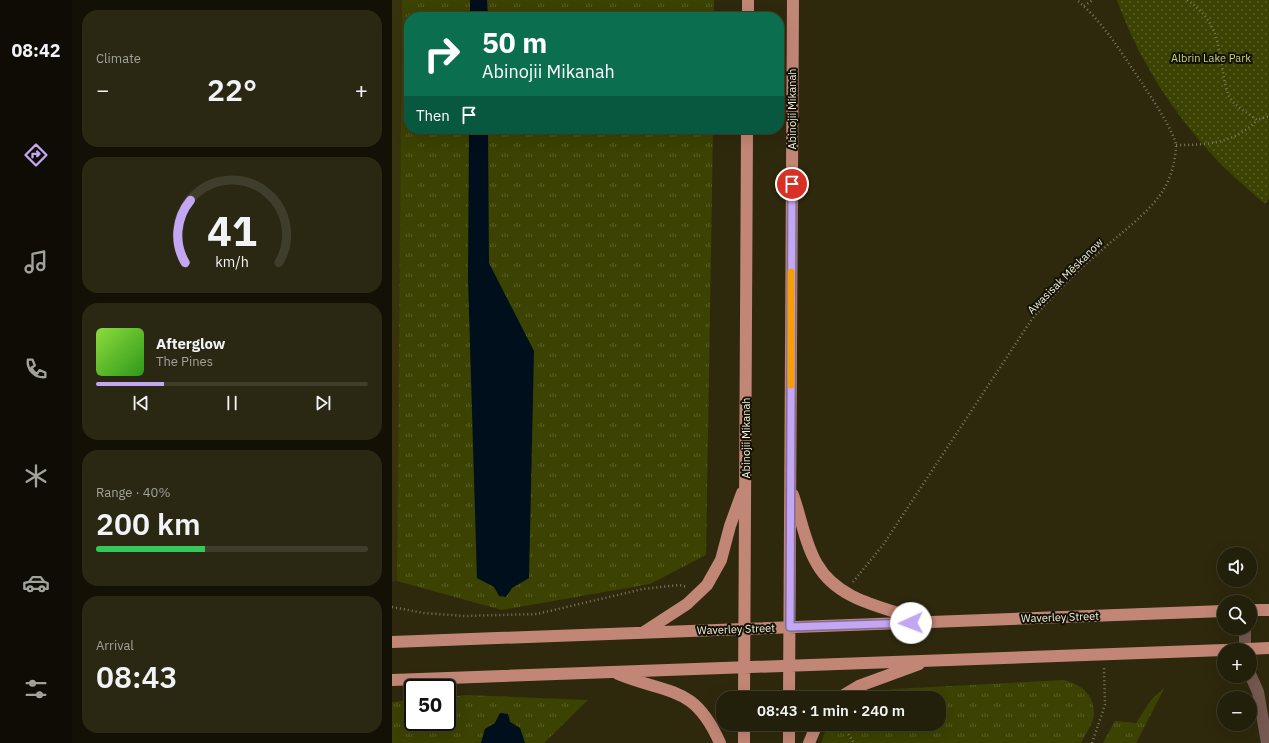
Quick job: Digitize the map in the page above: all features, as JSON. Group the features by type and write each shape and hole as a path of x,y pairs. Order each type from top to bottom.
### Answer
{"main road":[{"path":"748,0 748,12"},
{"name":"Abinojii Mikanah","path":"789,691 793,0"},
{"name":"Abinojii Mikanah","path":"744,691 747,134"},
{"path":"644,632 687,604 701,592 710,581 722,560 730,526 746,484"},
{"path":"790,486 813,555 817,564 831,582 857,599 926,622"},
{"path":"1257,610 1269,610"},
{"name":"Waverley Street","path":"392,642 1217,611"},
{"path":"1257,649 1269,648"},
{"path":"392,680 1217,650"},
{"path":"851,691 859,686 927,661"},
{"path":"614,672 641,683 673,691 688,698 706,716 720,743"},
{"path":"744,731 744,743"},
{"path":"789,731 789,743"},
{"path":"809,743 814,731"}],"lane":[{"path":"1254,683 1258,692 1267,743"}],"path":[{"path":"1077,0 1105,29 1154,101 1172,135 1176,146 1197,145 1233,138 1249,129 1257,120 1269,116"},
{"path":"1084,6 1093,0"},
{"path":"1187,0 1200,9 1209,19 1215,31 1224,80 1229,96 1238,107 1257,120"},
{"name":"Awasisak Mēskanow","path":"849,587 883,545 1032,319 1052,296 1145,212 1160,195 1170,174 1176,146"},
{"path":"392,607 424,613 464,616 537,614 643,589 683,585 692,591"},
{"path":"1092,743 1105,705 1104,655"},
{"path":"846,731 854,743"}],"shaded area":[{"path":"392,0 402,0 397,581 392,582"}],"green space":[{"path":"402,0 714,0 714,12 404,12 404,134 713,134 706,555 650,584 502,610 397,581"},
{"name":"Albrin Lake Park","path":"1117,0 1269,0 1269,199 1265,204 1216,159 1171,104 1146,64 1135,43"},
{"path":"1063,680 1081,687 1085,691 1092,701 1094,714 1091,725 1081,743 821,743 826,731 946,731 946,691 886,691 894,689"},
{"path":"1165,687 1136,743 1103,743 1115,721 1136,723 1151,700"},
{"path":"467,695 588,700 544,743 525,743 520,728 510,722 508,714 500,713 495,723 485,729 481,743 392,743 392,702 404,701 404,731 456,731 456,696"}],"water":[{"path":"470,0 487,0 488,12 470,12"},
{"path":"469,134 488,134 489,263 534,351 529,578 512,588 506,597 499,596 494,587 477,578 468,278"},
{"path":"500,713 508,714 510,722 520,728 525,743 481,743 485,729 495,723"}],"slow traffic":[{"path":"791,272 791,385"}],"route":[{"path":"792,184 790,627 911,623"}]}
